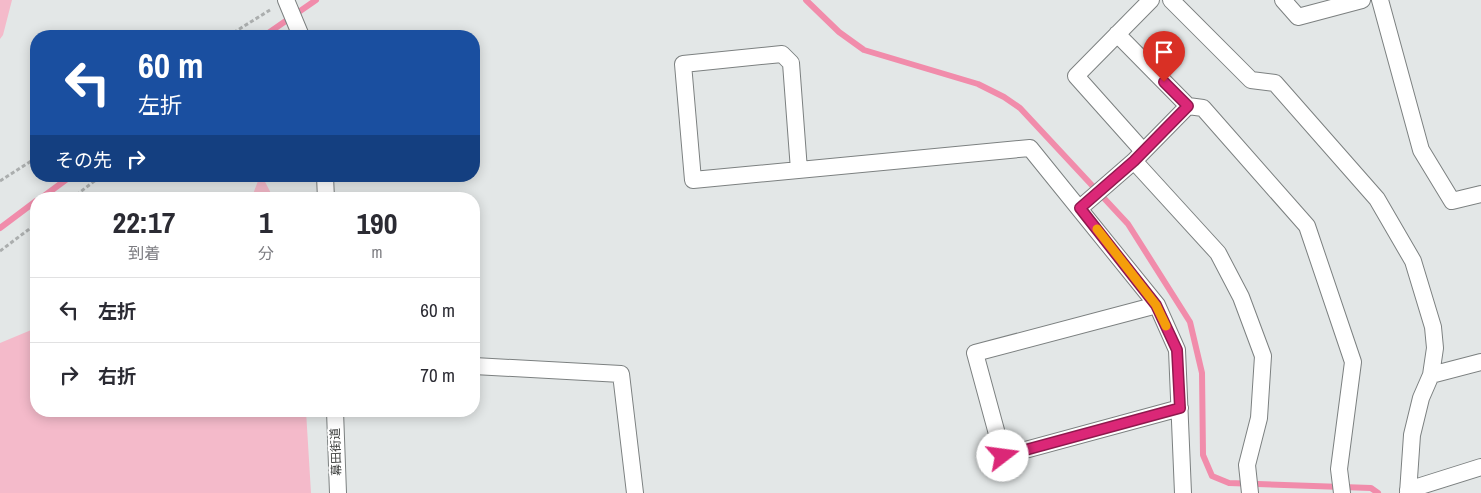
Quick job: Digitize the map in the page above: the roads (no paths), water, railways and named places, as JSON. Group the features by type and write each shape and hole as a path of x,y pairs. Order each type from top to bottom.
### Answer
{"street":[{"path":"1151,0 1076,76 1218,253 1241,297 1263,356 1259,418 1248,469 1250,493"},
{"path":"1171,0 1251,80 1274,82 1377,199 1414,261 1433,327 1435,348 1431,375 1421,398 1412,435 1408,492 1481,467"},
{"path":"1283,0 1298,17 1362,0"},
{"path":"1380,0 1421,150 1452,201 1481,194"},
{"path":"282,3 297,30"},
{"path":"1117,34 1188,106 1203,108 1307,226 1353,362 1339,472 1342,493"},
{"path":"799,170 791,63 782,54 683,64 693,180 799,170 1030,148 1084,204 1156,305 1177,350 1183,493"},
{"path":"1084,204 1139,156 1188,106"},
{"path":"1156,305 975,352 1003,456 1180,408"},
{"path":"1431,375 1481,362"},
{"path":"480,366 622,374 635,493"},
{"name":"幕田街道","path":"335,417 338,493"}],"waterway":[{"path":"273,30 316,0"},
{"path":"806,0 839,32 864,50 978,84 1004,97 1020,108 1128,224 1190,322 1202,373 1203,455 1212,476 1229,483 1371,488 1378,493"},
{"path":"49,192 63,182"},
{"path":"0,228 30,206"}]}
